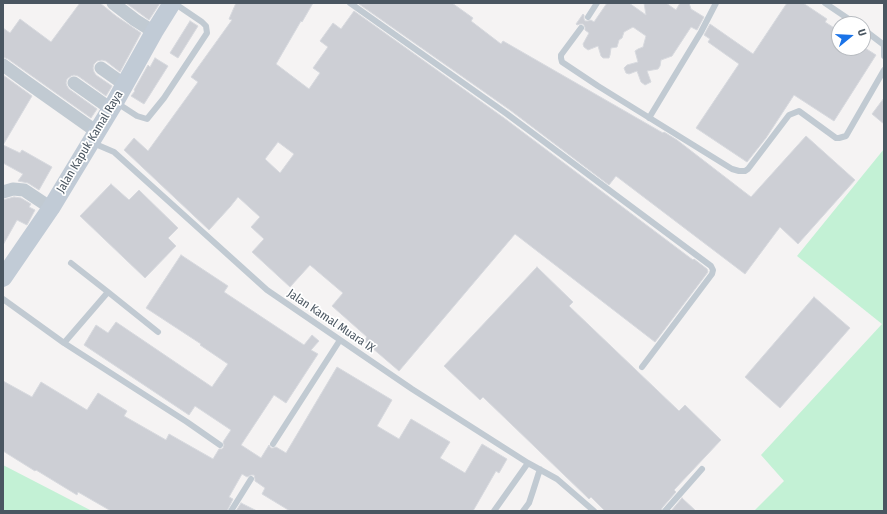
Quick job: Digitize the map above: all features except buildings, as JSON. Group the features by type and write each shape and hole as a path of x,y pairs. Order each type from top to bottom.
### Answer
{"main road":[{"name":"Jalan Kapuk Kamal Raya","path":"4,275 51,208 125,85 154,32 173,3"}],"street":[{"path":"113,3 154,32"},
{"path":"3,65 94,137"},
{"path":"101,68 125,85"},
{"path":"74,83 113,105"},
{"path":"3,192 24,190 51,208"}],"lane":[{"path":"113,105 147,119 164,98 207,33 206,26 202,22 173,3"},
{"path":"350,3 507,114 711,266 713,270 712,274 642,367"},
{"path":"588,18 597,3"},
{"path":"649,118 701,32 716,3"},
{"path":"825,3 844,16"},
{"path":"581,28 561,56 562,62 649,118 732,169 739,171 748,170 789,115 799,112 836,138 846,136 884,70"},
{"path":"871,36 884,45 884,56"},
{"name":"Jalan Kamal Muara IX","path":"94,137 114,152 267,290 412,389 528,463 557,479 594,511"},
{"path":"70,263 158,332"},
{"path":"64,343 108,292"},
{"path":"3,299 64,343 220,445"},
{"path":"273,444 340,340"},
{"path":"494,511 528,463"},
{"path":"523,511 529,503 540,469"},
{"path":"665,511 702,469"},
{"path":"231,511 251,479"}],"green space":[{"path":"884,149 884,511 754,511 784,481 761,455 882,324 797,256"},
{"path":"3,465 92,511 3,511"}]}
